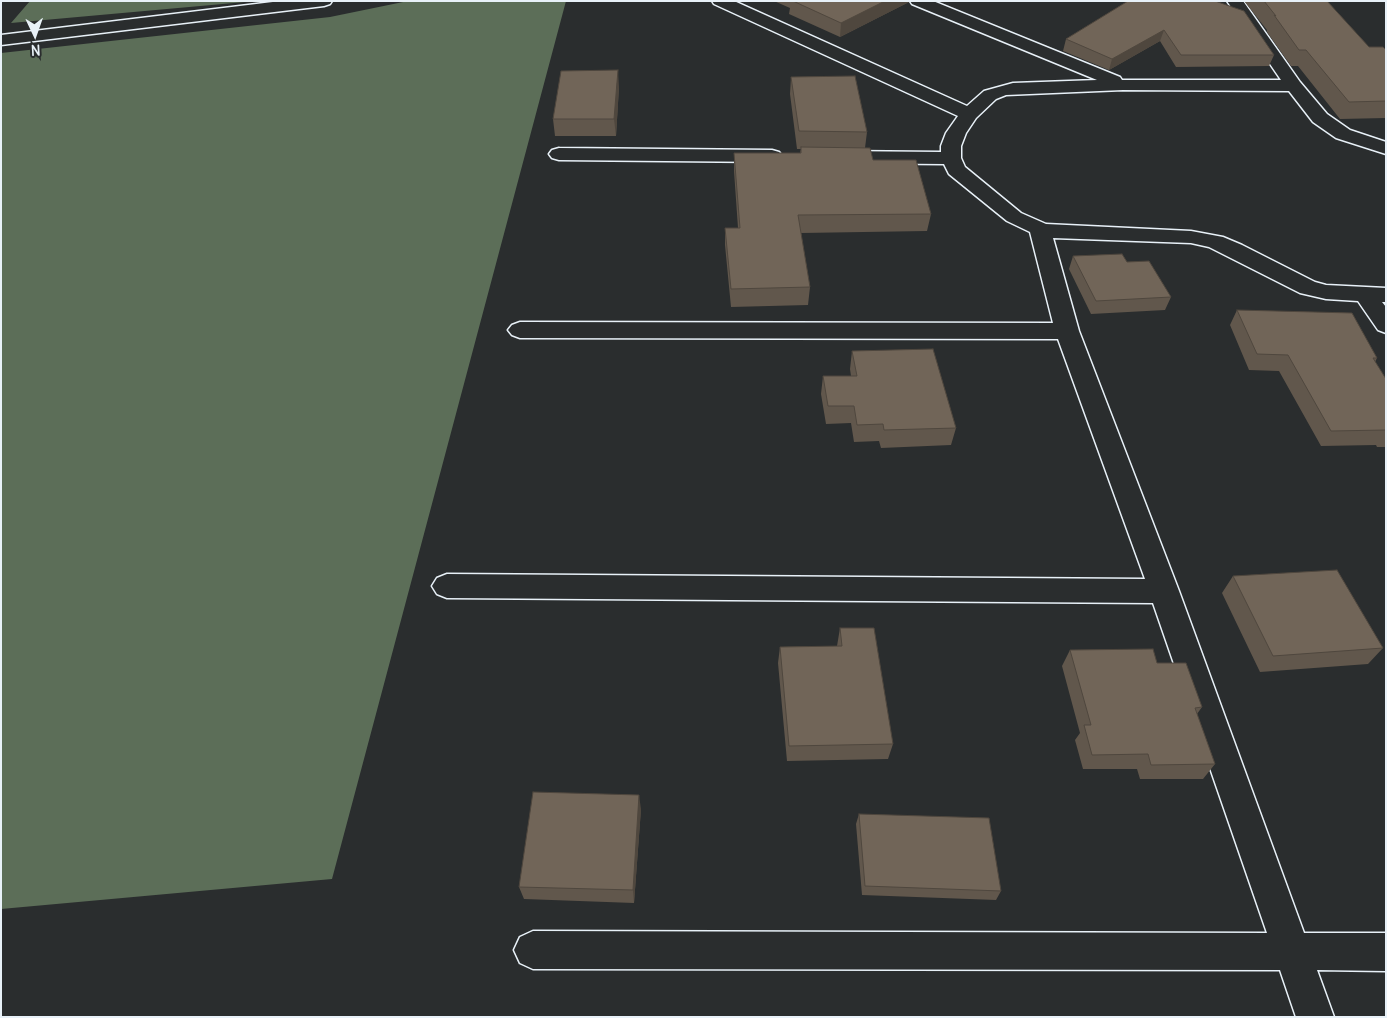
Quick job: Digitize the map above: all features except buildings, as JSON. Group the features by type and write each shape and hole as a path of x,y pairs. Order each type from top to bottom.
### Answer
{"street":[{"path":"1,40 324,1"},
{"path":"720,1 969,114"},
{"path":"918,1 1123,85"},
{"path":"1234,2 1294,86 1320,118 1343,134 1386,148"},
{"path":"1294,86 1123,85 1000,90 969,114 956,133 951,146 951,158 956,170 1007,211 1027,224 1040,229 1055,232 1192,237 1215,242 1308,288 1326,292 1376,295 1386,325"},
{"path":"559,154 794,156"},
{"path":"814,157 951,158"},
{"path":"1040,229 1067,331 1164,591 1315,1017"},
{"path":"520,330 1067,331"},
{"path":"447,586 1164,591"},
{"path":"533,950 1386,952"}],"green space":[{"path":"30,1 256,1 11,23"},
{"path":"408,1 566,1 332,879 1,909 1,53 330,17"}]}
